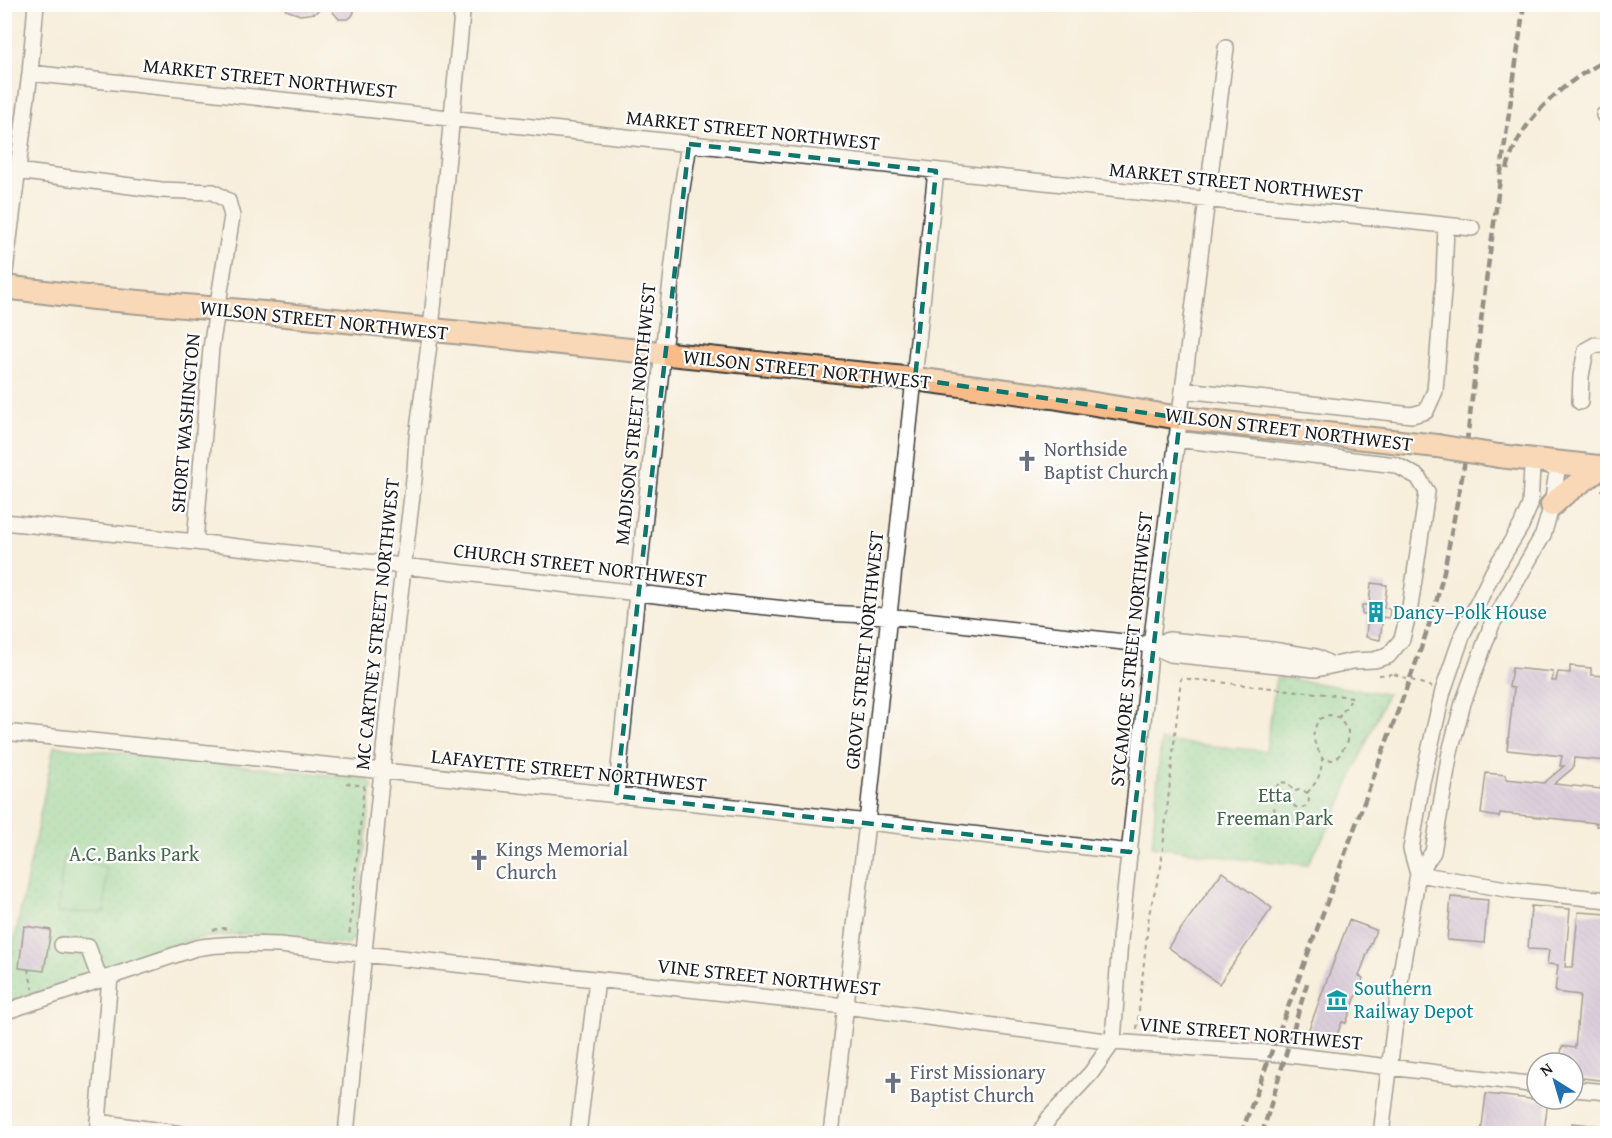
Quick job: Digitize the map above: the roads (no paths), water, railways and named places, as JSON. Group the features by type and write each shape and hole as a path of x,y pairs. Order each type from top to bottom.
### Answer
{"highway":[{"name":"WILSON STREET NORTHWEST","path":"4,287 94,298 431,329 664,355 915,379 1052,397 1178,429 1437,446 1499,456 1605,468"},
{"path":"1552,505 1564,494 1605,468"}],"street":[{"path":"4,279 30,73 36,4"},
{"name":"MC CARTNEY STREET NORTHWEST","path":"346,1134 463,4"},
{"name":"SYCAMORE STREET NORTHWEST","path":"1113,1042 1120,940 1151,645 1226,48"},
{"name":"MARKET STREET NORTHWEST","path":"30,73 1472,228"},
{"name":"MADISON STREET NORTHWEST","path":"616,796 688,144"},
{"name":"SHORT WASHINGTON","path":"16,171 161,190 213,192 228,201 231,216 216,309 195,542"},
{"name":"GROVE STREET NORTHWEST","path":"831,1134 867,823 936,171"},
{"path":"1184,390 1412,415 1426,411 1435,391 1446,226"},
{"path":"1580,402 1581,376 1586,350 1595,345 1608,345"},
{"name":"CHURCH STREET NORTHWEST","path":"4,522 825,613 888,616 1151,645 1170,654 1316,669 1388,656 1402,639 1410,607 1426,492 1418,477 1396,465 1178,429"},
{"path":"1382,1134 1389,1068 1418,874 1432,852 1450,752 1463,703 1492,624 1517,579 1536,551 1552,505 1557,471 1544,460 1532,467 1530,505 1463,633 1443,691 1422,782 1411,849 1418,874"},
{"name":"LAFAYETTE STREET NORTHWEST","path":"4,732 754,809 1130,852"},
{"path":"1418,874 1512,890 1608,900"},
{"path":"62,945 88,947 105,978 97,1128 182,1134"},
{"name":"VINE STREET NORTHWEST","path":"4,1012 196,948 212,945 279,945 845,1006 1113,1042 1282,1054 1525,1084"},
{"path":"579,1134 597,980"},
{"path":"1039,1134 1049,1118 1091,1073 1113,1042"},
{"path":"1585,1090 1608,1092"}],"railway":[{"path":"1241,1134 1435,607 1464,466 1484,296 1524,4"},
{"path":"1507,169 1513,151 1533,118 1575,79 1608,59"},
{"path":"1262,1134 1308,980"}],"place":[{"name":"Northside Baptist Church","path":"1027,461"},
{"name":"Dancy–Polk House","path":"1376,612"},
{"name":"Kings Memorial Church","path":"479,860"},
{"name":"Southern Railway Depot","path":"1337,1000"},
{"name":"First Missionary Baptist Church","path":"893,1083"}],"park label":[{"name":"Etta Freeman Park","path":"1275,806"},
{"name":"A.C. Banks Park","path":"134,854"}]}
